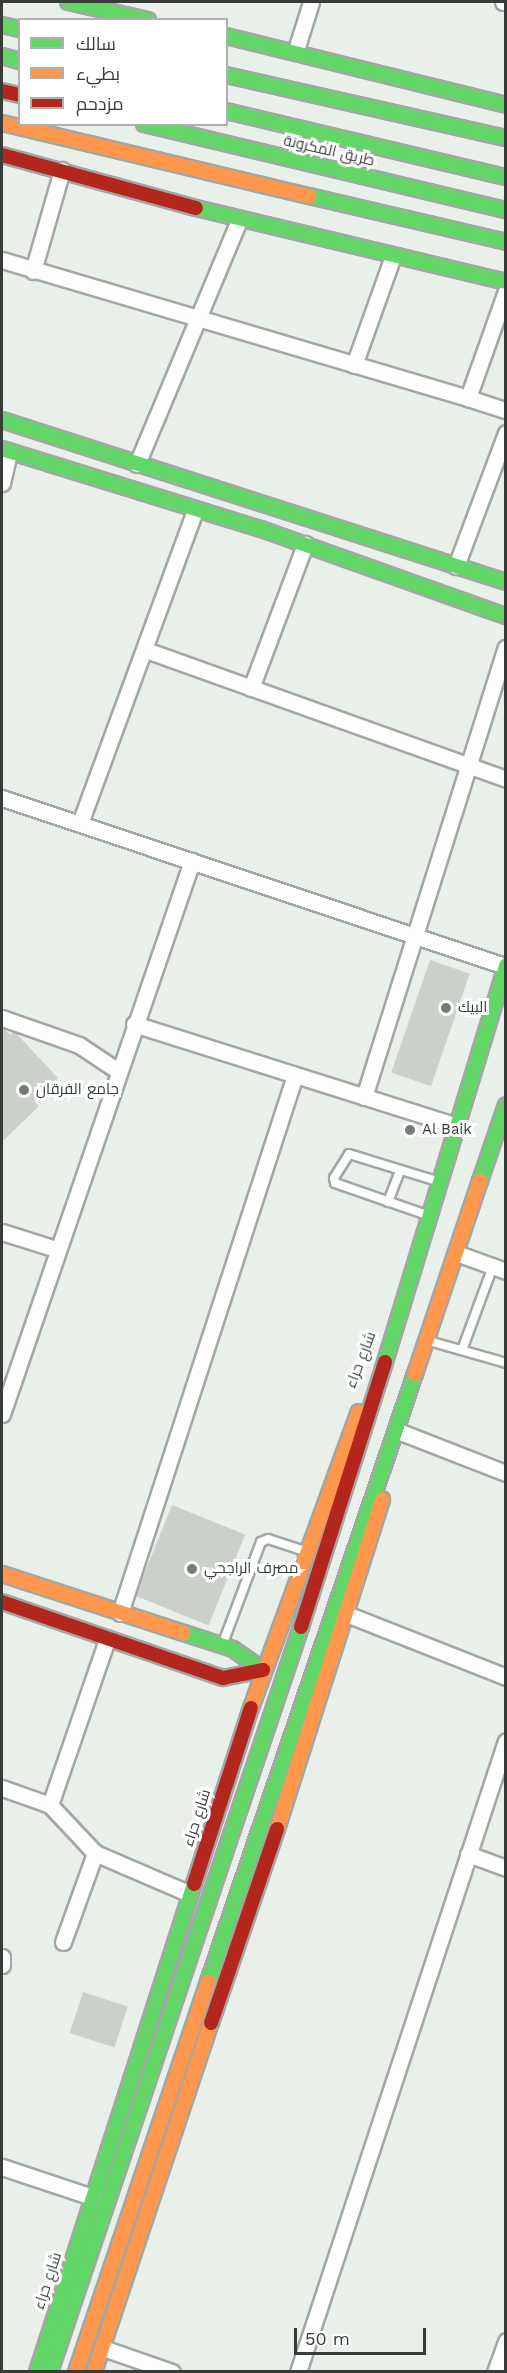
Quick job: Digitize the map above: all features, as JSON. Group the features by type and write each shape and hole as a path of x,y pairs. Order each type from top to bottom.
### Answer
{"main road":[{"path":"68,2 122,8 144,18"},
{"path":"2,25 18,29"},
{"path":"228,36 296,50 506,105"},
{"path":"244,40 232,76 504,138"},
{"path":"2,56 18,60"},
{"path":"2,91 18,95"},
{"name":"طريق المكرونة","path":"228,111 506,177"},
{"path":"2,123 310,198 506,241"},
{"name":"طريق المكرونة","path":"152,126 506,210"},
{"path":"2,155 240,220 506,282"},
{"path":"302,235 310,198"},
{"path":"2,420 506,582"},
{"path":"5,450 261,529 506,616"},
{"path":"261,529 266,505"},
{"name":"شارع حراء","path":"40,2368 92,2196 263,1670 408,1281 460,1127 505,966"},
{"path":"94,2371 349,1615 398,1431 506,1105"},
{"name":"شارع حراء","path":"51,2372 335,1526 408,1281"},
{"path":"76,2372 359,1529 398,1431"},
{"path":"2,1574 222,1645 263,1670"},
{"path":"2,1602 223,1678 263,1670"}],"street":[{"path":"296,50 311,2"},
{"path":"33,271 62,170"},
{"path":"137,464 240,220"},
{"path":"354,364 393,256"},
{"path":"2,260 506,410"},
{"path":"468,398 506,291"},
{"path":"456,566 506,433"},
{"path":"2,483 5,450"},
{"path":"81,823 146,650 195,510"},
{"path":"251,688 305,544"},
{"path":"364,1097 506,648"},
{"path":"146,650 506,779"},
{"path":"2,798 505,966"},
{"path":"2,1414 56,1250 192,861"},
{"path":"2,1018 79,1045 118,1071"},
{"path":"134,1024 460,1127"},
{"path":"120,1613 295,1075"},
{"path":"2,1232 56,1250"},
{"path":"456,1253 499,1268"},
{"path":"398,1431 506,1473"},
{"path":"349,1615 506,1677"},
{"path":"50,1805 107,1640"},
{"path":"298,2372 506,1741"},
{"path":"2,1788 50,1805 95,1853 190,1894"},
{"path":"63,1942 95,1853"},
{"path":"468,1854 506,1868"},
{"path":"2,1957 2,1965"},
{"path":"2,2167 92,2196"},
{"path":"495,2372 506,2341"},
{"path":"103,2348 172,2372"}],"lane":[{"path":"430,1216 335,1183 334,1178 349,1154 441,1182"},
{"path":"388,1202 400,1170"},
{"path":"462,1350 499,1268"},
{"path":"428,1340 506,1363"},
{"path":"222,1645 261,1542 268,1539 307,1551"}],"building":[{"path":"430,960 470,974 431,1086 391,1073"},
{"name":"جامع الفرقان","path":"2,1026 10,1035 14,1031 58,1078 34,1101 39,1106 2,1142"},
{"name":"مصرف الراجحي","path":"172,1505 245,1535 209,1625 135,1596"},
{"path":"83,1992 128,2007 114,2047 70,2033"}],"traffic: fast":[{"path":"68,2 139,18"},
{"path":"2,25 18,29"},
{"path":"228,36 506,105"},
{"path":"2,56 18,60"},
{"path":"228,75 506,138"},
{"path":"228,111 506,177"},
{"path":"152,126 506,210"},
{"path":"309,196 506,242"},
{"path":"196,208 506,282"},
{"path":"2,420 506,582"},
{"path":"2,449 261,529 506,616"},
{"path":"385,1362 506,965"},
{"path":"480,1181 506,1105"},
{"path":"208,1982 415,1374"},
{"path":"50,2372 301,1627"},
{"path":"184,1633 233,1649 263,1670"},
{"path":"37,2372 194,1884"}],"traffic: slow":[{"path":"2,123 309,196"},
{"path":"415,1374 480,1181"},
{"path":"251,1708 359,1412"},
{"path":"277,1829 382,1499"},
{"path":"2,1574 184,1633"},
{"path":"76,2372 208,1982"},
{"path":"94,2372 211,2023"}],"traffic: jam":[{"path":"2,91 18,95"},
{"path":"2,155 196,208"},
{"path":"301,1627 385,1362"},
{"path":"2,1602 223,1678 263,1670"},
{"path":"194,1884 251,1708"},
{"path":"211,2023 277,1829"}],"place":[{"name":"البيك","path":"446,1008"},
{"name":"جامع الفرقان","path":"24,1090"},
{"name":"Al Baik","path":"410,1130"},
{"name":"مصرف الراجحي","path":"192,1569"}]}
